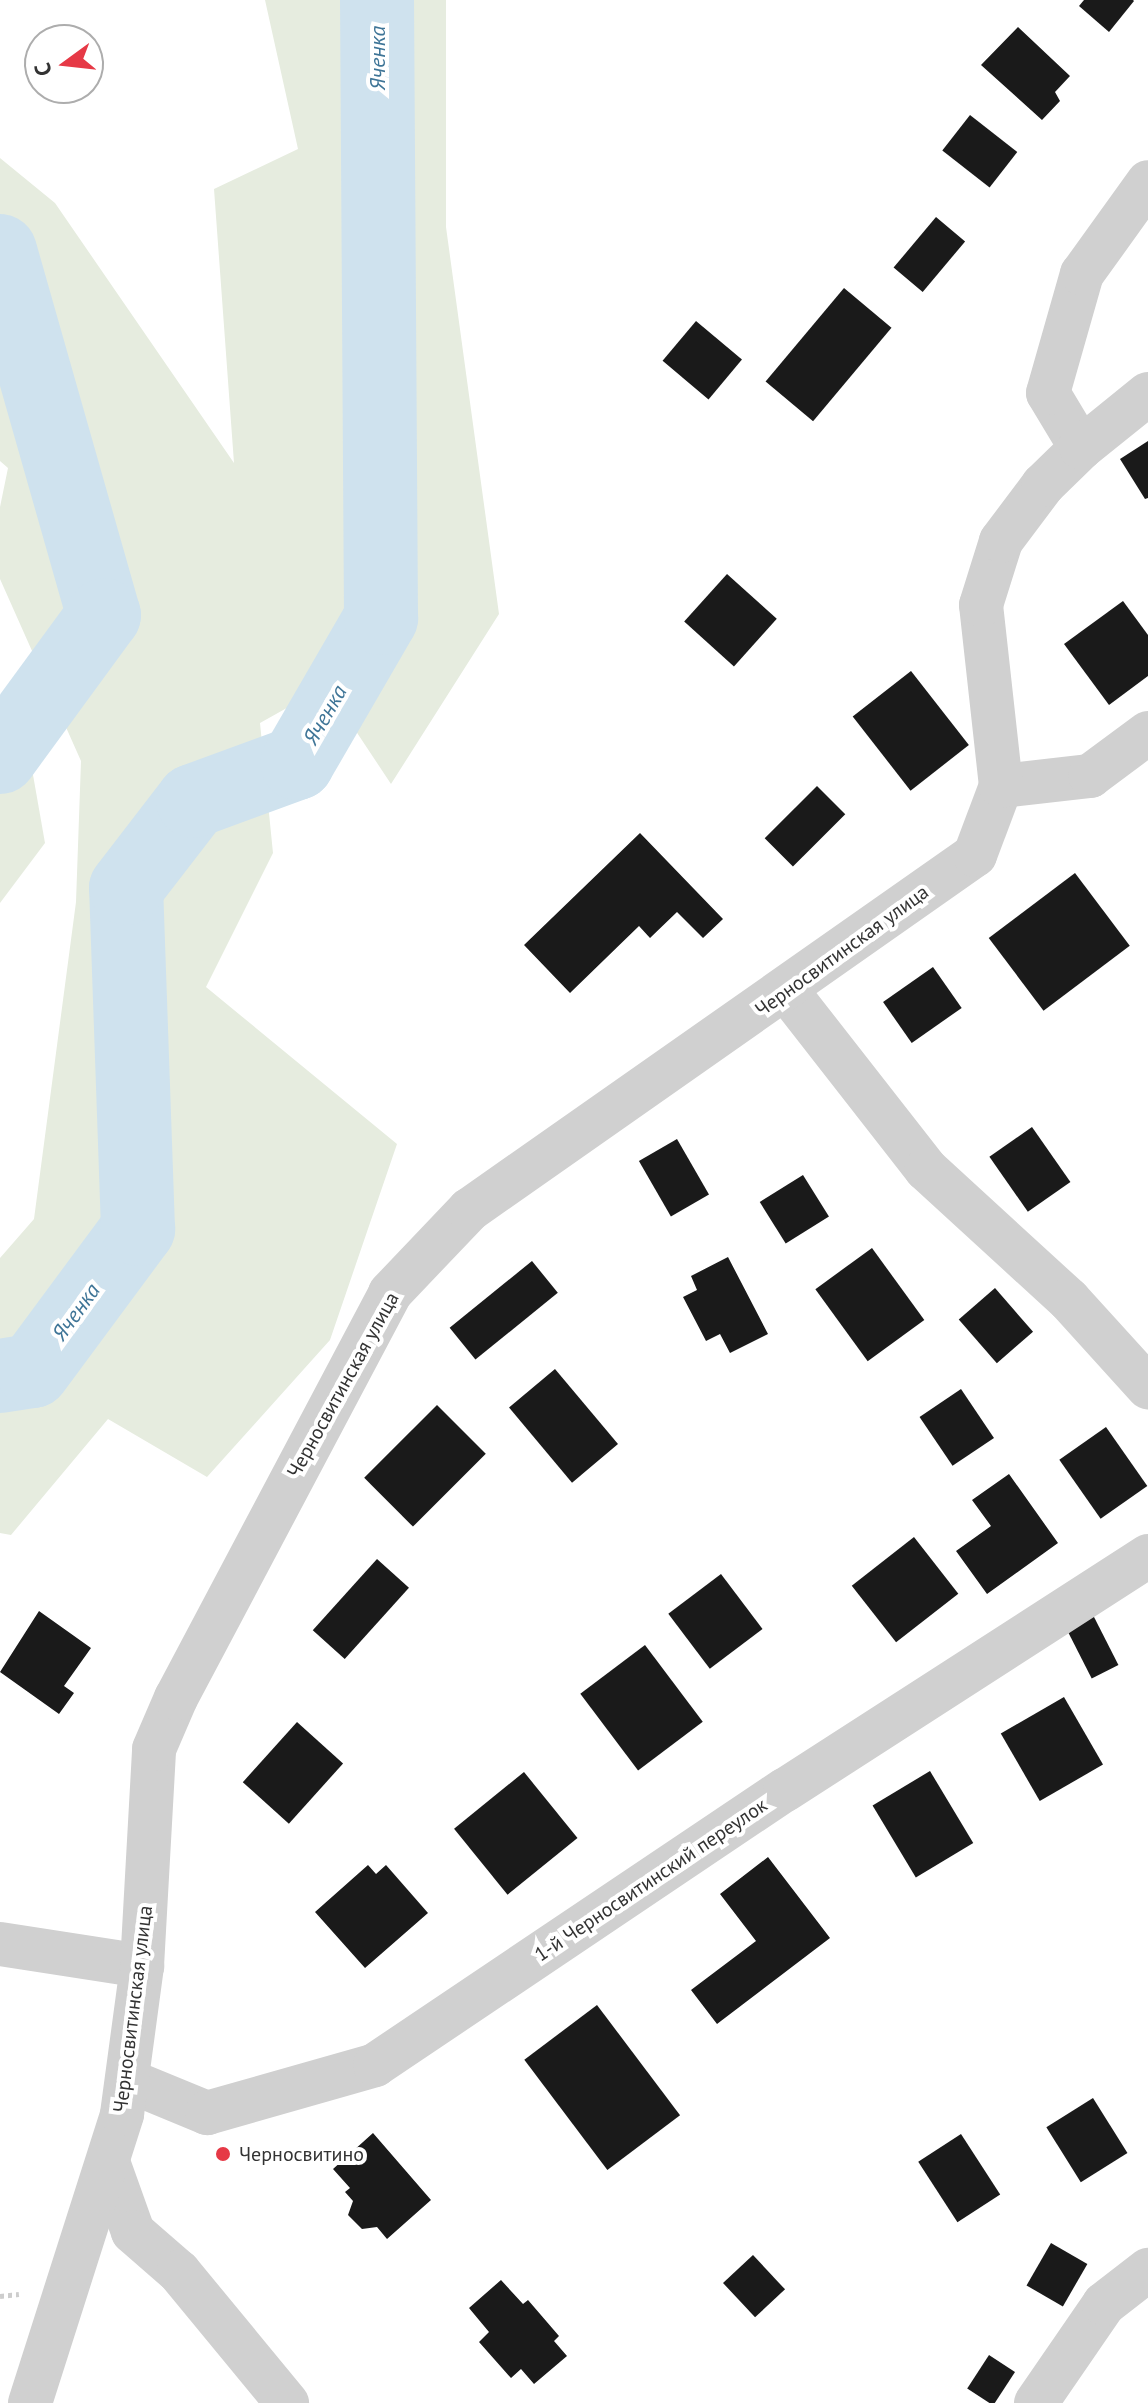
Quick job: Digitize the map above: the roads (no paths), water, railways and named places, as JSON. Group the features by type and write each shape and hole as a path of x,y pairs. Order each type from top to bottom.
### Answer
{"street":[{"path":"1081,448 1048,393 1082,274 1148,182"},
{"name":"Черносвитинская улица","path":"30,2403 108,2162 127,2080 142,1966 154,1749 176,1698 390,1293 469,1210 787,991 975,855 1001,786 981,605 1001,541 1043,485 1081,448 1148,394"},
{"path":"1001,786 1090,776 1148,733"},
{"path":"787,991 926,1169 1069,1300 1148,1387"},
{"name":"1-й Черносвитинский переулок","path":"127,2080 207,2113 375,2065 785,1790 1148,1556"},
{"path":"0,1944 142,1966"},
{"path":"108,2162 133,2232 179,2272 287,2403"},
{"path":"1036,2403 1104,2304 1148,2270"}],"waterway":[{"name":"Яченка","path":"0,1376 33,1371 138,1229 126,888 193,801 297,763 381,618 377,0"},
{"name":"Яченка","path":"0,251 104,615 0,757"}],"place":[{"name":"Черносвитино","path":"223,2154"}]}
